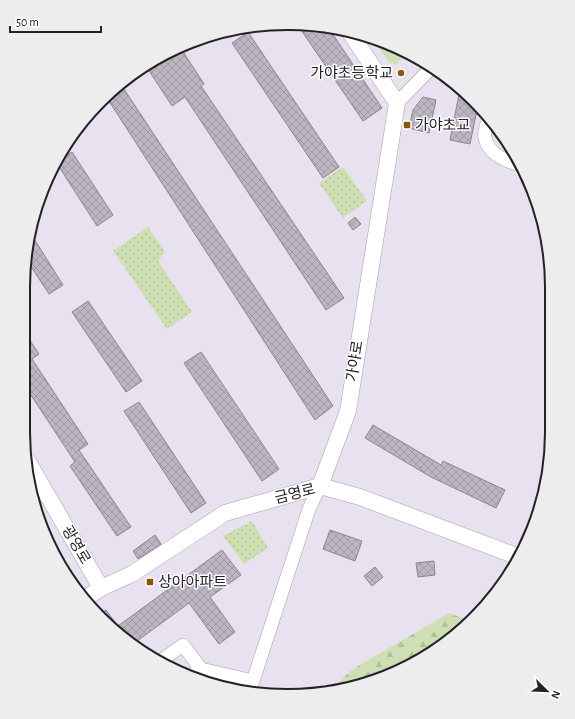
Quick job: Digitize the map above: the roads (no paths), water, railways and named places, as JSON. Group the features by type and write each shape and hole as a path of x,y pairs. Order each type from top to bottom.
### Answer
{"street":[{"path":"354,39 397,104 428,71"},
{"name":"가야로","path":"250,686 309,508 320,486 348,411 397,104"},
{"path":"487,125 484,138 491,150 503,159 512,162"},
{"name":"광영로","path":"33,470 101,588"},
{"name":"금영로","path":"90,596 101,588 132,574 225,513 320,486 367,499 513,555"},
{"path":"165,658 183,645 196,672"},
{"path":"199,673 250,686"}],"place":[{"name":"가야초등학교","path":"401,73"},
{"name":"가야초교","path":"407,125"},
{"name":"상아아파트","path":"150,582"}]}
